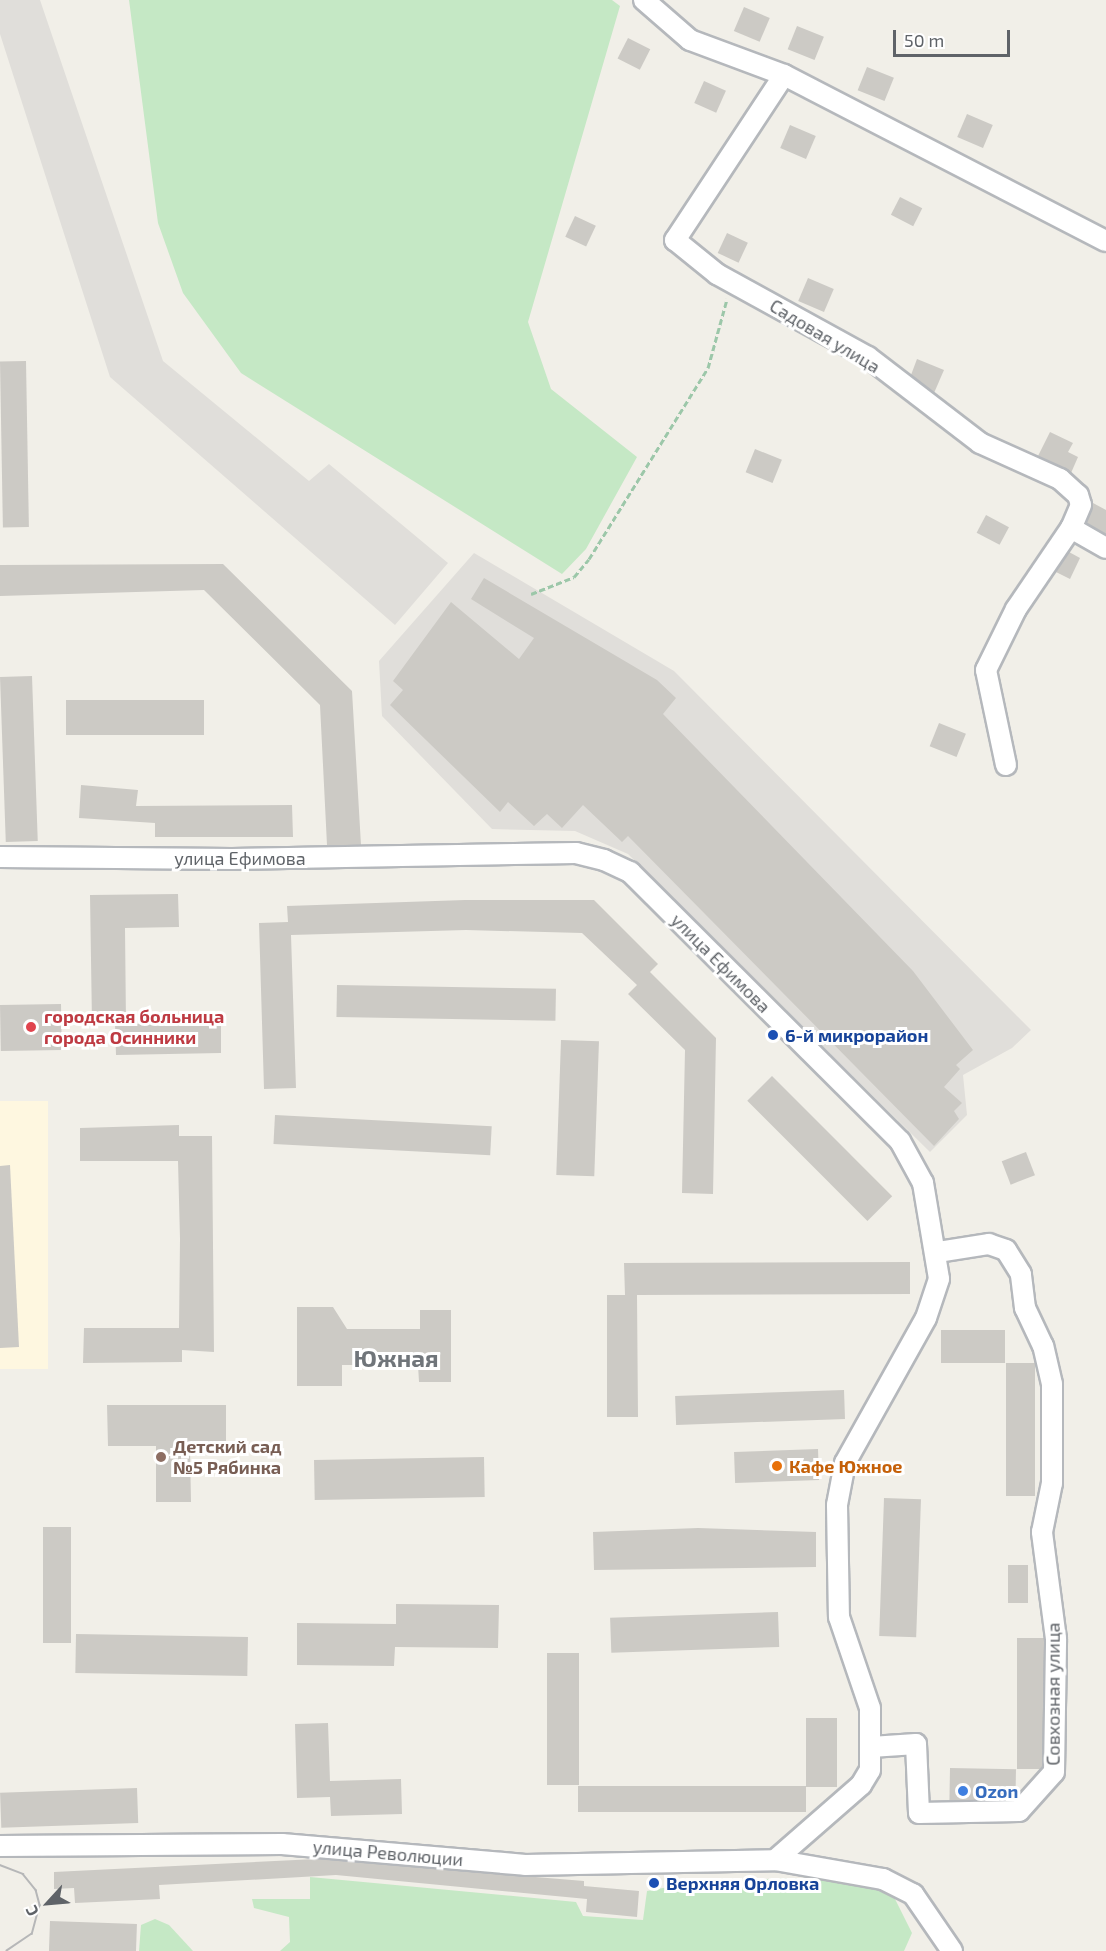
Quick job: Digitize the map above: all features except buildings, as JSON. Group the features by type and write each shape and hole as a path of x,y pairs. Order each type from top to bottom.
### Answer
{"street":[{"path":"644,0 690,40 784,75 1106,240"},
{"name":"Садовая улица","path":"784,75 675,240 731,281 868,357 980,443 1060,479 1078,495 1081,505 1071,528"},
{"path":"1006,765 986,670 1016,609 1071,528 1106,548"},
{"name":"улица Ефимова","path":"0,857 232,859 576,853 604,860 630,872 900,1141 923,1183 938,1252 939,1279 926,1318 846,1463 837,1505 839,1617 870,1708 870,1770 861,1785 776,1860"},
{"name":"Совхозная улица","path":"871,1747 916,1744 919,1813 1019,1812 1054,1772 1056,1639 1041,1532 1052,1484 1050,1374 1043,1346 1025,1308 1021,1274 1006,1250 988,1244 938,1252"},
{"name":"улица Революции","path":"0,1846 282,1844 525,1865 776,1860 875,1877 913,1894 952,1951"}],"path":[{"path":"531,594 574,577 589,559 708,368 731,281"}],"shaded area":[{"path":"0,0 40,0 163,361 309,481 329,464 448,563 395,625 110,377 0,34"},
{"path":"474,553 674,671 1031,1030 1012,1048 963,1075 967,1115 930,1152 628,854 575,831 492,829 382,716 379,661"},
{"path":"0,1101 48,1101 48,1369 0,1369"}],"green space":[{"path":"129,0 612,0 620,6 528,322 551,389 637,457 586,549 562,574 241,373 183,293 158,223"},
{"path":"310,1877 576,1902 583,1916 643,1920 647,1891 695,1882 789,1878 869,1882 891,1891 912,1933 904,1951 280,1951 290,1942 289,1917 254,1908 252,1899 310,1899"},
{"path":"155,1919 169,1925 193,1951 139,1951 141,1925"}],"tram line":[{"path":"0,1865 23,1874 36,1890 40,1905 32,1934 7,1951"}],"place":[{"name":"городская больница города Осинники","path":"31,1027"},
{"name":"6-й микрорайон","path":"773,1035"},
{"name":"Детский сад №5 Рябинка","path":"161,1457"},
{"name":"Кафе Южное","path":"777,1466"},
{"name":"Ozon","path":"963,1791"},
{"name":"Верхняя Орловка","path":"654,1883"}],"district":[{"name":"Южная","path":"396,1358"}]}
